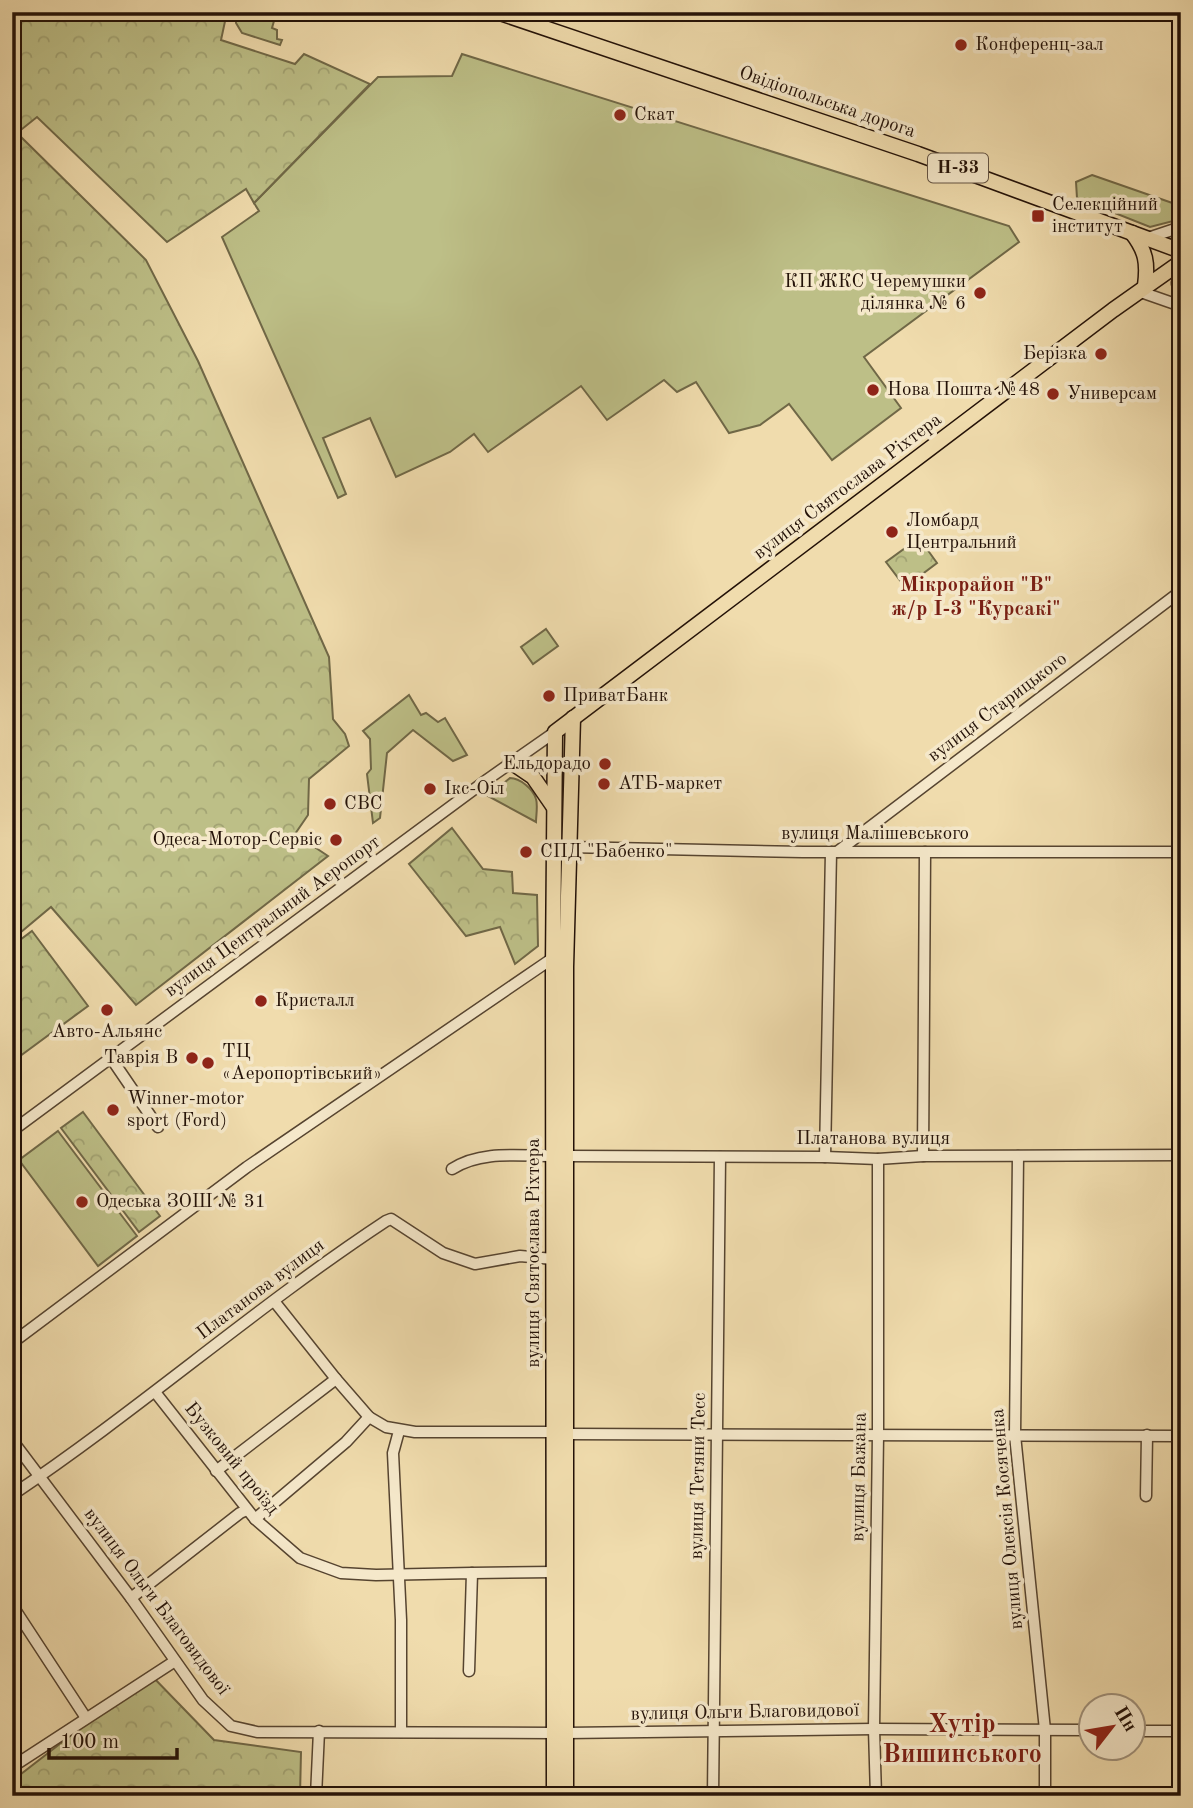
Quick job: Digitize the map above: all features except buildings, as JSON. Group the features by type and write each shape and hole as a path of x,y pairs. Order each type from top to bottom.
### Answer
{"main road":[{"name":"Овідіопольська дорога","path":"497,12 918,154 1181,251"},
{"path":"1131,231 1147,260 1142,289"},
{"name":"вулиця Святослава Ріхтера","path":"566,1796 560,1733 554,1572 560,1433 553,1259 560,1156 553,958 555,732 1181,261"},
{"path":"1181,277 1181,293"},
{"name":"вулиця Святослава Ріхтера","path":"554,1796 560,1733 560,1156 573,718"},
{"path":"511,762 533,777 553,807"}],"street":[{"path":"1148,238 1181,227"},
{"path":"1142,289 1181,306"},
{"name":"вулиця Старицького","path":"834,852 1181,591"},
{"name":"вулиця Центральний Аеропорт","path":"12,1131 555,732"},
{"name":"вулиця Малішевського","path":"568,847 834,852 1181,852"},
{"path":"825,1157 834,852"},
{"path":"923,1156 925,852"},
{"path":"12,1343 247,1167 553,958"},
{"path":"111,1058 158,1127"},
{"name":"Платанова вулиця","path":"452,1169 464,1161 482,1157 878,1159 923,1156 1181,1155"},
{"name":"вулиця Олексія Косяченка","path":"1018,1156 1015,1435 1045,1730 1045,1796"},
{"name":"вулиця Тетяни Тесс","path":"713,1796 720,1157"},
{"name":"вулиця Бажана","path":"876,1796 874,1729 878,1159"},
{"name":"Платанова вулиця","path":"12,1495 386,1220 391,1219 443,1253 475,1264 520,1256 553,1259"},
{"path":"274,1301 369,1418 398,1431 1181,1436"},
{"path":"216,1471 336,1380"},
{"name":"Бузковий проїзд","path":"155,1392 247,1510 300,1558 341,1573 554,1572"},
{"path":"255,1519 369,1418"},
{"path":"398,1431 393,1453 400,1574 401,1732"},
{"path":"1146,1496 1147,1436"},
{"name":"вулиця Ольги Благовидової","path":"12,1440 131,1598 203,1700 231,1726 257,1732 1078,1730"},
{"path":"131,1598 247,1510"},
{"path":"469,1671 472,1573"},
{"path":"12,1605 86,1718"},
{"path":"13,1766 175,1661"},
{"path":"316,1796 319,1731"},
{"path":"1148,1731 1181,1731"}],"green space":[{"path":"12,12 227,12 221,40 295,64 304,54 370,84 254,203 246,189 167,242 37,117 17,133 146,260 198,361 329,657 333,719 345,734 349,746 309,779 308,815 295,834 328,856 136,1005 51,907 21,932 12,920"},
{"path":"236,12 274,21 272,28 277,30 277,39 282,40 280,45 242,33 236,23"},
{"path":"462,54 1009,226 1019,242 864,357 901,408 832,460 789,404 760,425 729,433 696,382 677,392 664,380 607,420 581,386 488,452 474,434 450,452 396,477 370,418 323,438 346,494 338,498 222,237 259,211 254,203 378,77 452,76"},
{"path":"1092,175 1181,206 1181,219 1150,227 1077,198 1076,182"},
{"path":"919,538 937,563 905,587 886,562"},
{"path":"546,629 558,646 533,664 521,647"},
{"path":"409,695 421,715 426,713 438,722 445,718 467,755 453,761 413,730 387,753 380,818 373,823 367,774 371,769 370,739 363,731"},
{"path":"510,778 522,782 534,795 537,804 536,822 488,796"},
{"path":"452,828 483,869 512,872 513,893 537,895 538,946 515,964 500,927 466,936 409,864"},
{"path":"32,931 88,1006 12,1062 12,974 22,967 12,953 12,946"},
{"path":"83,1112 160,1216 139,1232 61,1128"},
{"path":"58,1131 137,1236 98,1266 19,1160"},
{"path":"150,1674 214,1740 301,1752 300,1796 12,1796 12,1781"}],"place":[{"name":"Конференц-зал","path":"961,45"},
{"name":"Скат","path":"620,115"},
{"name":"Селекційний інститут","path":"1038,216"},
{"name":"КП ЖКС Черемушки ділянка № 6","path":"980,293"},
{"name":"Берізка","path":"1101,354"},
{"name":"Нова Пошта №48","path":"873,390"},
{"name":"Универсам","path":"1053,394"},
{"name":"Ломбард Центральний","path":"892,532"},
{"name":"ПриватБанк","path":"549,696"},
{"name":"Ельдорадо","path":"605,764"},
{"name":"АТБ-маркет","path":"604,784"},
{"name":"Ікс-Оіл","path":"430,789"},
{"name":"СВС","path":"330,804"},
{"name":"Одеса-Мотор-Сервіс","path":"336,840"},
{"name":"СПД \"Бабенко\"","path":"526,852"},
{"name":"Кристалл","path":"261,1001"},
{"name":"Авто-Альянс","path":"107,1010"},
{"name":"Таврія В","path":"192,1058"},
{"name":"ТЦ «Аеропортівський»","path":"208,1063"},
{"name":"Winner-motor sport (Ford)","path":"113,1110"},
{"name":"Одеська ЗОШ № 31","path":"82,1202"}],"district":[{"name":"Мікрорайон \"В\" ж/р I-3 \"Курсакі\"","path":"976,597"},
{"name":"Хутір Вишинського","path":"962,1740"}]}
